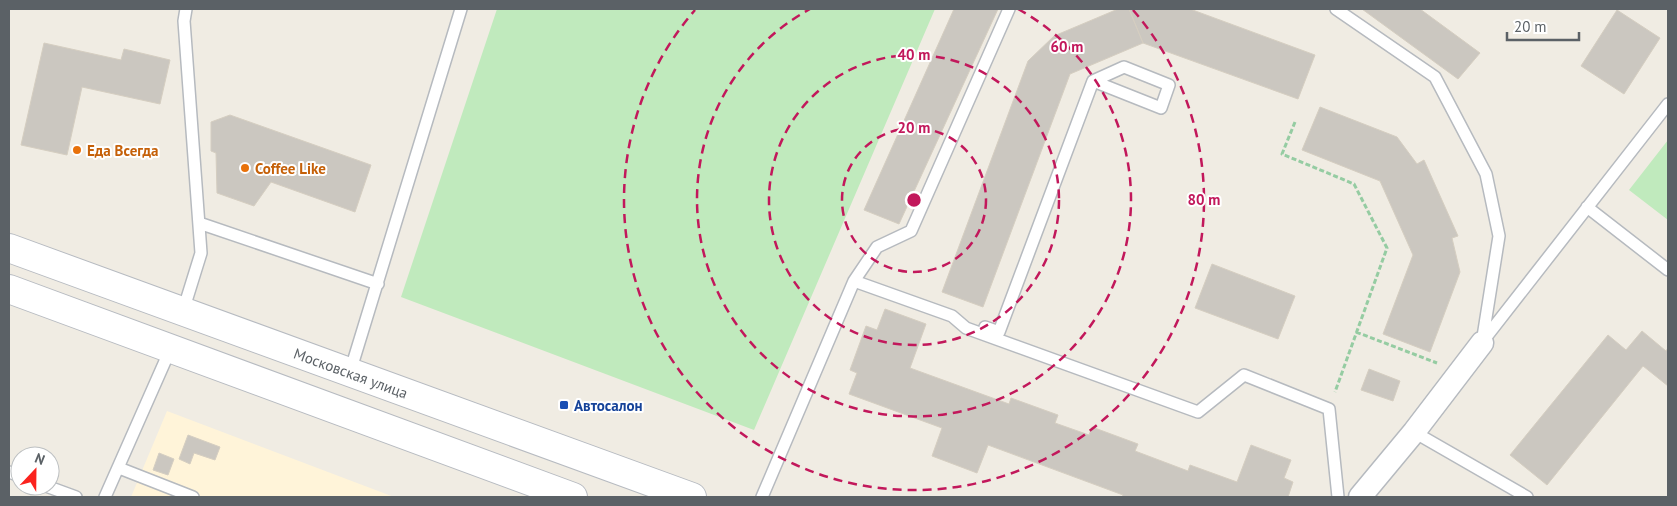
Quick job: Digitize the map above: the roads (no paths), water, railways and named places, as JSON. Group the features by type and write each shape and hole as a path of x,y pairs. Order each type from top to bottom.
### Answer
{"main road":[{"name":"Московская улица","path":"9,248 350,374 692,497"},
{"path":"9,289 170,350 574,497"}],"street":[{"path":"1360,497 1414,432 1482,343"}],"lane":[{"path":"183,313 201,252 184,21 186,9"},
{"path":"350,374 461,9"},
{"path":"762,497 854,281 877,247 911,231 1009,9"},
{"path":"1336,9 1435,77 1486,174 1499,236 1482,343"},
{"path":"854,281 999,332 1094,81 1124,67 1169,86 1161,108 1094,81"},
{"path":"1482,343 1668,104"},
{"path":"1587,207 1668,270"},
{"path":"199,223 378,284"},
{"path":"952,316 966,328 1198,412 1244,375 1329,409 1338,497"},
{"path":"105,497 170,350"},
{"path":"1414,432 1527,497"},
{"path":"119,468 193,497"},
{"path":"60,491 76,497"}],"place":[{"name":"Еда Всегда","path":"77,150"},
{"name":"Coffee Like","path":"245,168"},
{"name":"Автосалон","path":"564,405"}]}
